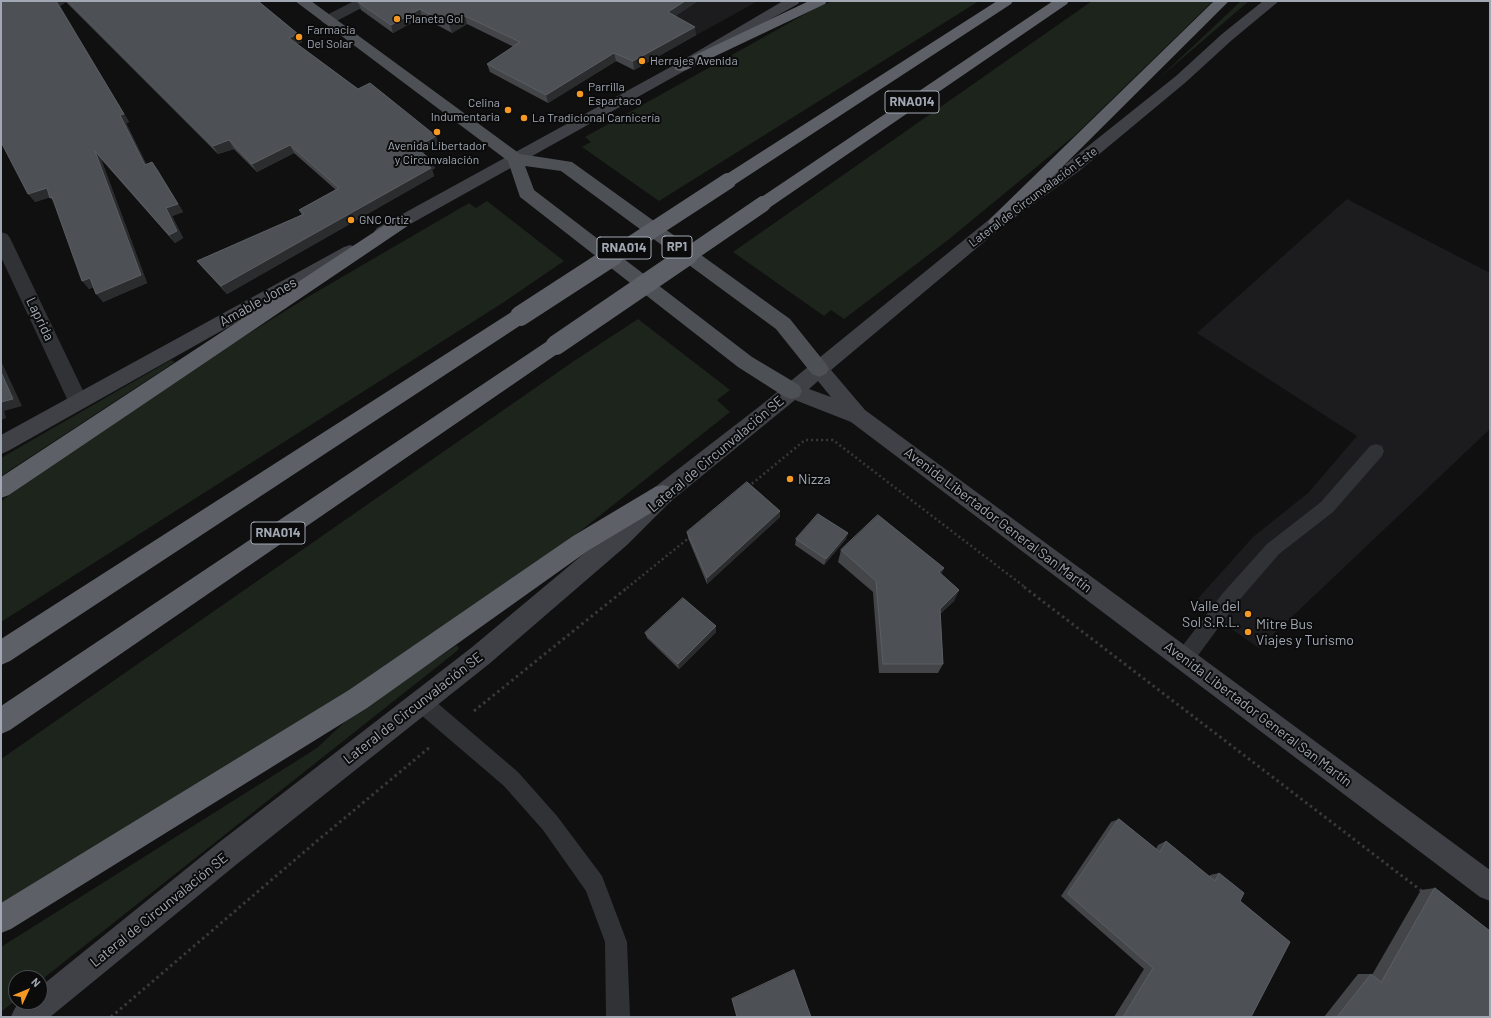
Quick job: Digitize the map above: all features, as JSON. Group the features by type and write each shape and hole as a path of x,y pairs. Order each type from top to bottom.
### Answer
{"highway":[{"path":"681,68 820,1"},
{"name":"RNA014","path":"1,653 1006,1"},
{"name":"RNA014","path":"1,721 1062,1"},
{"path":"997,222 1222,1"},
{"path":"1,489 186,363 286,300 403,221"},
{"path":"1,919 358,699 581,543 663,494"}],"main road":[{"path":"302,1 515,159"},
{"name":"RP1","path":"515,159 566,166 783,324 819,369"},
{"name":"Avenida Libertador General San Martín","path":"515,159 526,193 745,362 792,391"}],"street":[{"path":"328,20 364,1"},
{"name":"Amable Jones","path":"1,445 681,68 755,22 793,1"},
{"name":"Lateral de Circunvalación Este","path":"792,391 997,222 1073,167 1181,79 1272,1"},
{"name":"Laprida","path":"1,238 78,401"},
{"name":"RP1","path":"819,369 858,416"},
{"name":"Avenida Libertador General San Martín","path":"792,391 858,416 1490,887"},
{"name":"Lateral de Circunvalación SE","path":"26,1017 228,854 480,656 614,543 663,494 792,391"}],"lane":[{"path":"1184,659 1229,599 1273,549 1327,507 1376,451"},
{"path":"421,702 511,779 550,823 594,884 616,942 618,1017"}],"path":[{"path":"833,440 1427,895"}],"shaded area":[{"path":"673,1 758,1 666,52 622,33"},
{"path":"832,1 979,1 659,201 582,147 591,142 585,137 814,9"},
{"path":"1092,1 1213,1 1074,136 948,240 844,319 831,310 824,316 733,252"},
{"path":"1241,1 1249,1 1157,80"},
{"path":"1347,199 1490,273 1490,429 1259,648 1194,603 1253,537 1308,493 1357,436 1197,333"},
{"path":"487,201 564,261 504,302 1,622 1,501 128,411 201,363 306,298 469,203 476,208"},
{"path":"638,319 730,390 717,400 730,412 583,529 367,681 1,905 1,759 574,361"},
{"path":"171,360 175,362 1,476 1,458"},
{"path":"457,645 459,648 48,975 48,970 8,970 8,1006 1,1012 1,947 317,748 351,716"}],"building":[{"path":"1,1 56,1 124,114 120,115 145,165 152,162 178,204 166,208 177,231 169,235 95,151 141,275 96,294 90,278 82,281 52,197 50,198 47,188 28,194 1,142"},
{"path":"68,1 258,1 298,34 289,38 358,89 370,83 436,136 415,148 432,160 426,164 431,168 221,286 197,261 304,214 299,210 339,188 290,145 252,164 229,140 213,146"},
{"path":"685,1 668,12 695,27 633,61 614,53 546,95 487,64 520,42 465,16 449,25 420,9 391,25 358,2"},
{"path":"1,372 13,399 1,402"},
{"path":"747,482 780,511 707,578 687,532"},
{"path":"818,514 848,533 826,559 796,539"},
{"path":"878,515 944,568 939,572 959,590 940,609 943,664 883,664 876,581 841,550"},
{"path":"683,598 716,626 678,664 645,633"},
{"path":"1119,819 1160,852 1166,841 1215,881 1219,873 1244,893 1240,901 1290,942 1251,1017 1123,1017 1153,968 1068,894"},
{"path":"1435,888 1490,931 1490,1017 1337,1017 1371,974 1381,982"},
{"path":"794,970 811,1017 737,1017 732,999"}],"place":[{"name":"Planeta Gol","path":"397,19"},
{"name":"Farmacia Del Solar","path":"299,37"},
{"name":"Herrajes Avenida","path":"642,61"},
{"name":"Parrilla Espartaco","path":"580,94"},
{"name":"Celina Indumentaria","path":"508,110"},
{"name":"La Tradicional Carnicería","path":"524,118"},
{"name":"Avenida Libertador y Circunvalación","path":"437,132"},
{"name":"GNC Ortiz","path":"351,220"},
{"name":"Nizza","path":"790,479"},
{"name":"Valle del Sol S.R.L.","path":"1248,614"},
{"name":"Mitre Bus Viajes y Turismo","path":"1248,632"}]}
